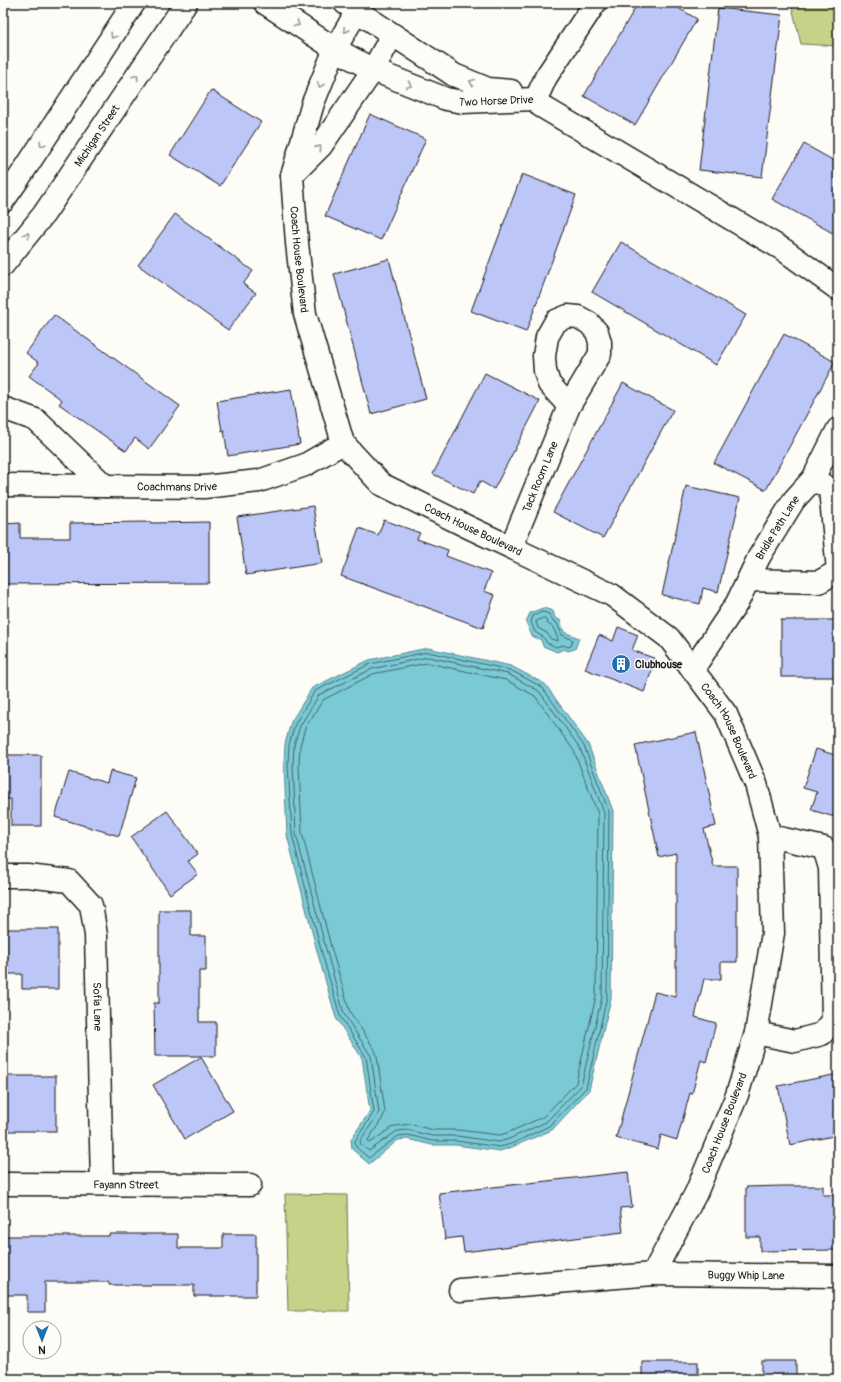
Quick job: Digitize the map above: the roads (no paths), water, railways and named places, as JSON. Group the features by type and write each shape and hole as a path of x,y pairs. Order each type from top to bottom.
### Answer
{"street":[{"path":"3,201 20,178 134,3"},
{"name":"Michigan Street","path":"3,265 44,214 186,3"},
{"name":"Two Horse Drive","path":"265,3 335,48 373,70 446,99 463,102 536,99"},
{"path":"595,3 546,77 536,99 541,106 784,250 838,289"},
{"name":"Two Horse Drive","path":"351,7 454,75 488,89 516,91 536,99"},
{"name":"Coach House Boulevard","path":"351,7 313,103 292,176 297,243 305,314 343,443 381,484 612,595 669,638 726,714 756,784 770,836 772,933 756,1033 737,1096 696,1193 653,1274"},
{"path":"292,176 321,146 373,70 392,35"},
{"name":"Tack Room Lane","path":"511,547 569,406"},
{"path":"3,410 6,409 36,420 105,486"},
{"name":"Bridle Path Lane","path":"693,669 737,603 759,557 794,500 813,479 838,429"},
{"name":"Coachmans Drive","path":"3,485 204,487 259,482 305,465 343,443"},
{"path":"748,580 819,582 838,571 830,489 813,479"},
{"path":"756,1033 795,1041 822,1034 833,1020 830,868 824,848 770,836"},
{"name":"Sofia Lane","path":"3,876 28,876 69,881 91,905 96,935 102,1183"},
{"name":"Fayann Street","path":"3,1184 102,1183 250,1185"},
{"path":"460,1290 653,1274"},
{"name":"Buggy Whip Lane","path":"653,1274 838,1276"}],"water":[{"path":"543,608 553,611 555,618 560,620 564,632 579,638 575,649 568,651 564,649 557,652 543,646 541,640 532,636 526,622 530,613"},
{"path":"428,648 511,666 545,684 588,744 613,811 611,998 589,1090 552,1130 500,1151 456,1145 432,1145 407,1139 398,1140 369,1164 352,1149 351,1139 370,1111 362,1058 336,1018 287,835 284,765 285,744 291,722 312,688 369,660"}],"place":[{"name":"Clubhouse","path":"621,664"}]}
